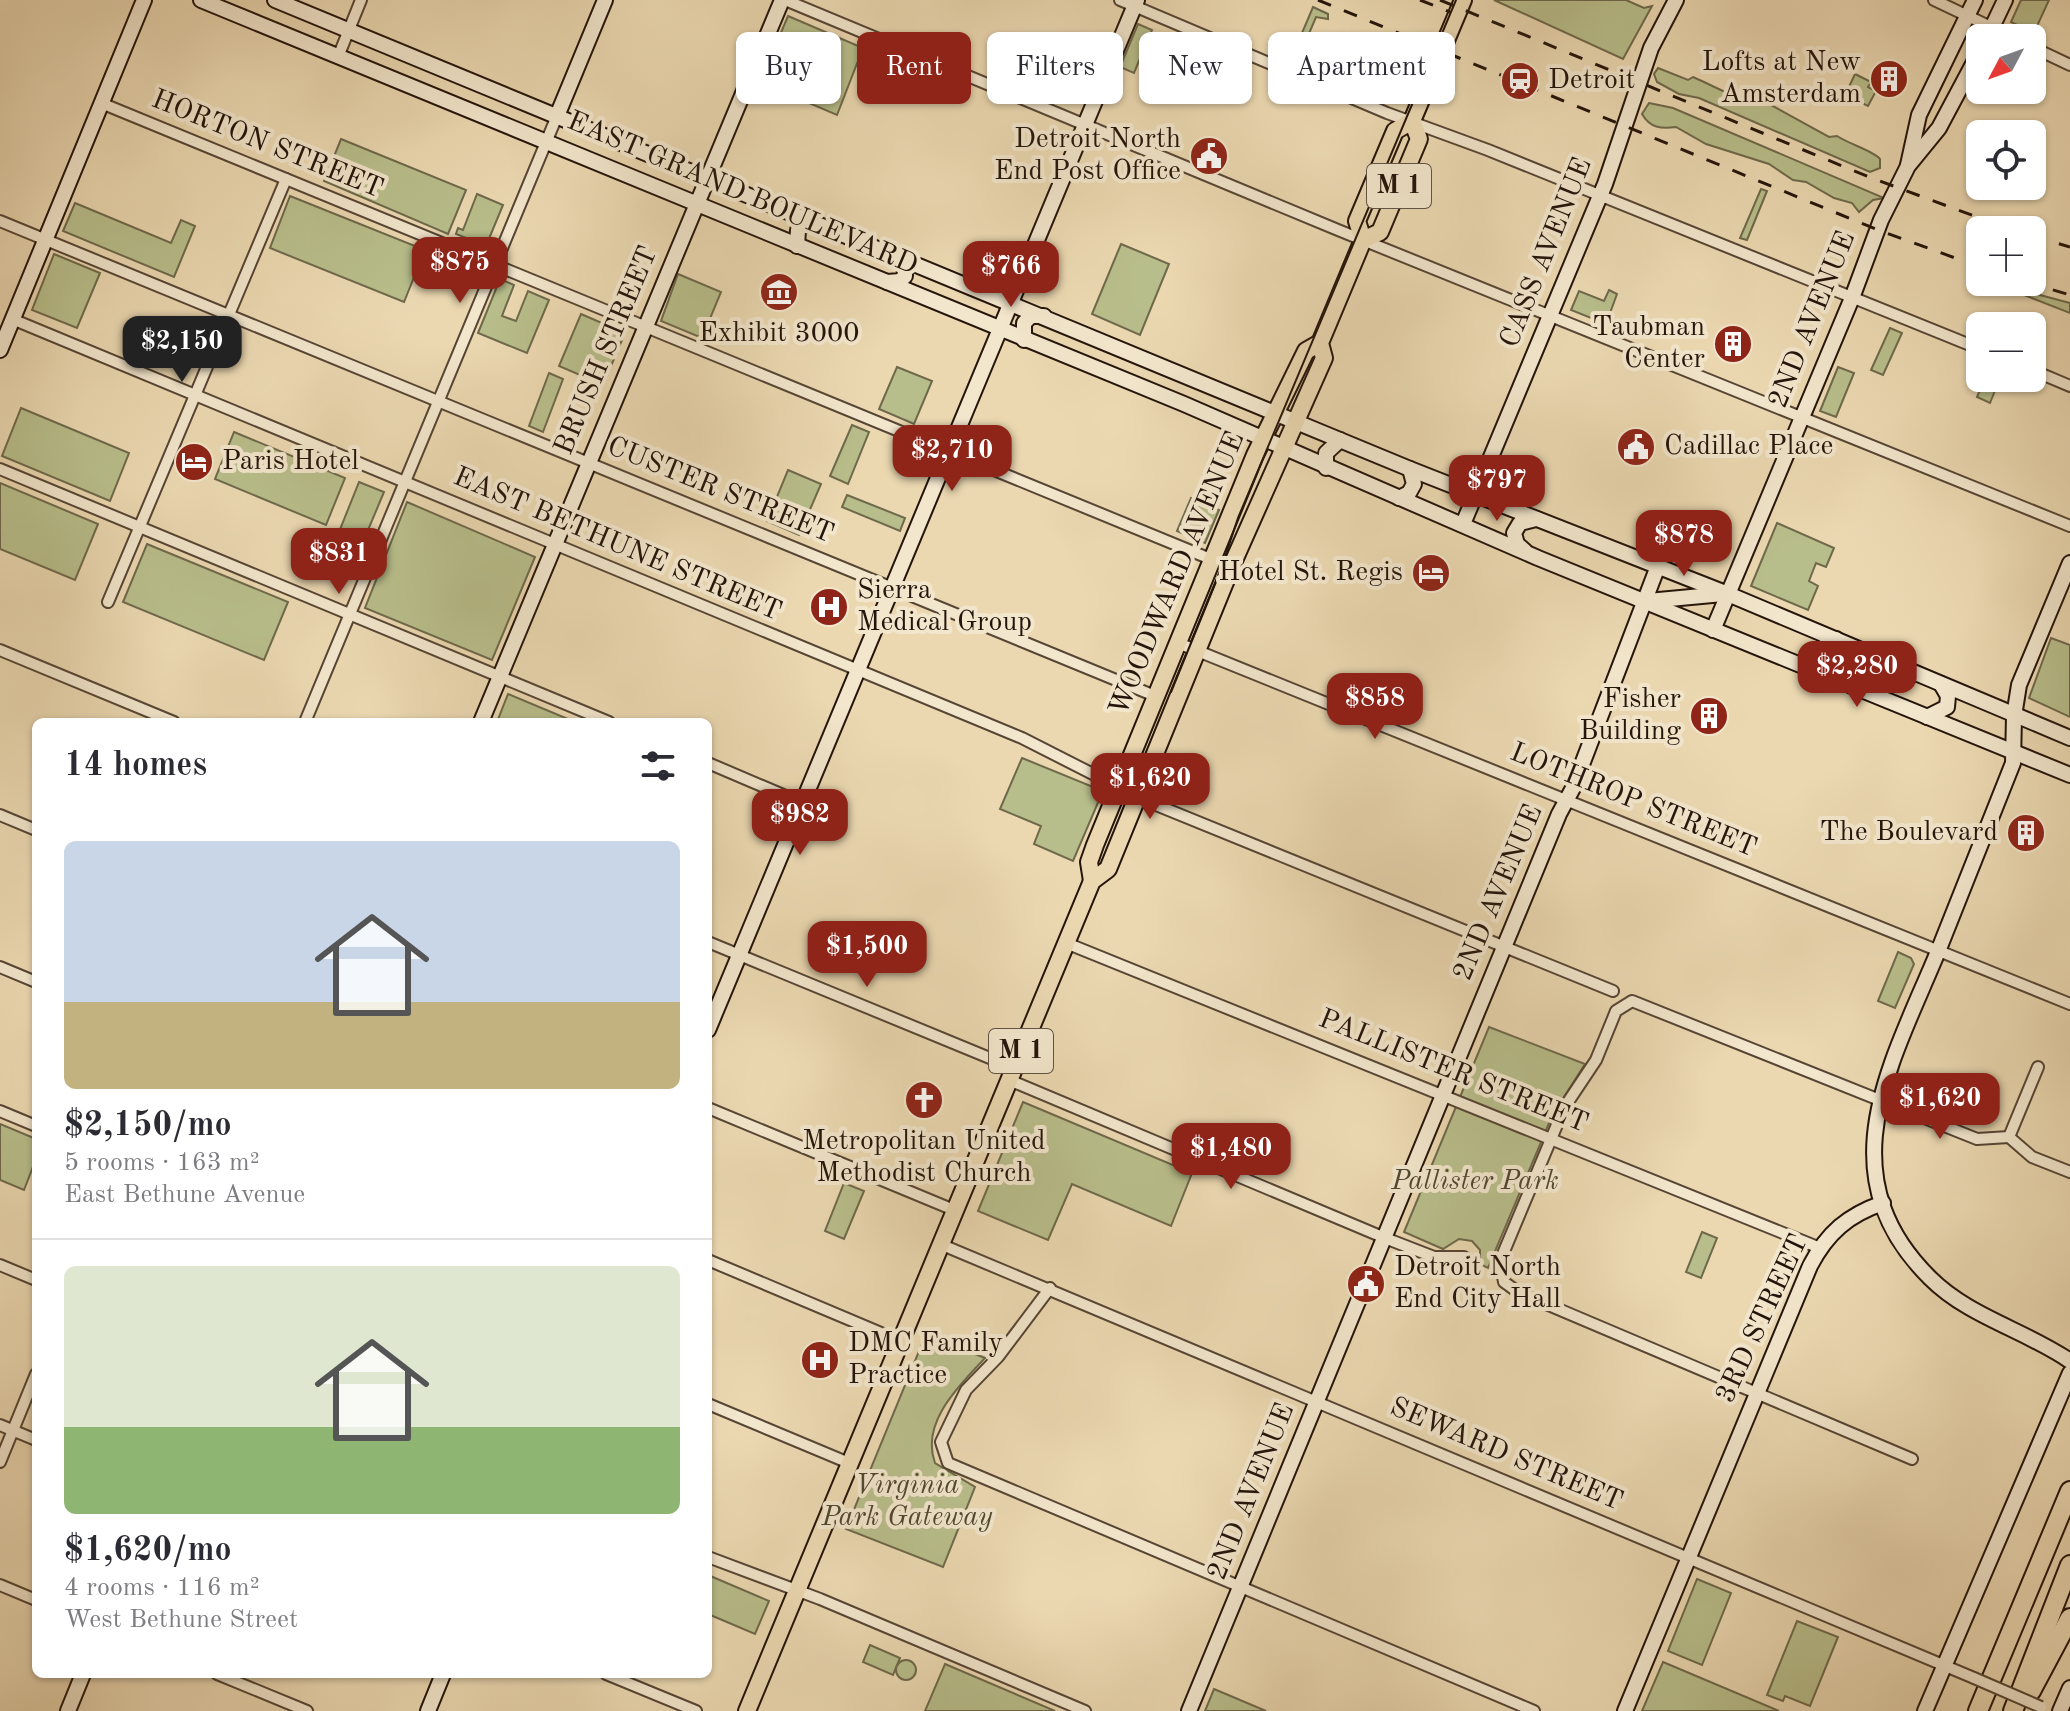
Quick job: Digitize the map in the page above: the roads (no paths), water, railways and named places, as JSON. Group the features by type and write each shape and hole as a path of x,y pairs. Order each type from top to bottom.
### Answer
{"highway":[{"path":"1978,1711 2070,1491"},
{"path":"2013,1711 2070,1565"},
{"path":"2020,1711 2070,1618"}],"main road":[{"name":"WOODWARD AVENUE","path":"747,1711 1092,881 1108,869 1197,650 1324,358 1320,343 1363,240 1357,221 1395,131 1412,121 1463,0"},
{"name":"WOODWARD AVENUE","path":"1363,240 1380,232 1419,139 1412,121"},
{"name":"WOODWARD AVENUE","path":"1092,881 1089,862 1262,440 1306,351 1320,343"}],"street":[{"path":"0,350 144,0"},
{"name":"EAST GRAND BOULEVARD","path":"201,0 1235,426 1326,468 1643,601 2070,775"},
{"name":"EAST GRAND BOULEVARD","path":"275,0 1045,315 1410,469 1728,594 2070,738"},
{"path":"338,57 361,0"},
{"path":"307,718 605,0"},
{"path":"784,0 1363,240 2070,526"},
{"name":"BRUSH STREET","path":"483,718 784,0"},
{"path":"1120,0 1136,3 1412,121 1966,343"},
{"name":"CASS AVENUE","path":"1463,524 1600,195 1651,48 1676,0"},
{"path":"1934,0 1977,24"},
{"name":"2ND AVENUE","path":"1908,166 1919,115 1975,0"},
{"path":"1993,24 2005,0"},
{"path":"712,1020 1136,3"},
{"path":"2046,54 2070,65"},
{"name":"2ND AVENUE","path":"1713,630 1852,298 1872,240 1908,166 1939,128 1966,77"},
{"name":"HORTON STREET","path":"101,103 1213,560"},
{"path":"108,602 286,179"},
{"path":"797,246 798,230 809,220"},
{"name":"CUSTER STREET","path":"0,221 1155,696"},
{"path":"882,281 894,283 905,276 904,258"},
{"path":"1024,340 1024,323 1031,316 1045,315"},
{"name":"EAST BETHUNE STREET","path":"12,319 1022,738 1137,796 1613,991"},
{"path":"2046,376 2070,386"},
{"path":"1235,426 1250,417 1247,401"},
{"path":"1326,468 1326,453 1340,440"},
{"path":"0,469 599,718"},
{"path":"1399,498 1409,493 1414,484 1410,469"},
{"path":"1525,551 1517,544 1514,533 1520,523 1537,518"},
{"path":"2070,563 2019,685 2014,716 2013,763 1879,1098 1874,1154 1883,1203 1908,1252 1941,1289 1971,1310 2032,1337 2070,1361"},
{"name":"2ND AVENUE","path":"1189,1711 1567,801 1658,566"},
{"path":"1643,601 1728,594"},
{"path":"1823,674 1817,658 1820,650 1836,639"},
{"name":"LOTHROP STREET","path":"1178,643 2070,1004"},
{"path":"0,650 164,718"},
{"path":"1927,717 1947,707 1948,696 1941,684"},
{"path":"712,765 802,803"},
{"path":"0,815 32,828"},
{"name":"PALLISTER STREET","path":"1066,943 1820,1248"},
{"path":"712,944 1385,1238 1434,1257 1464,1257"},
{"path":"0,967 32,980"},
{"path":"1912,1459 1518,1292 1500,1277 1503,1252 1550,1139 1564,1108 1596,1060 1614,1015 1627,1002 1640,1002 1977,1139 2009,1137 2032,1157 2070,1172"},
{"path":"2009,1137 2038,1067"},
{"path":"712,1110 954,1210"},
{"path":"0,1111 32,1124"},
{"name":"3RD STREET","path":"1625,1711 1756,1393 1820,1248 1841,1224 1883,1203"},
{"name":"SEWARD STREET","path":"940,1244 2046,1709"},
{"path":"712,1262 900,1341"},
{"path":"0,1265 32,1278"},
{"path":"1050,1288 998,1357 960,1400 941,1442 943,1455 956,1468 1534,1711"},
{"path":"1925,1711 2070,1373"},
{"path":"0,1462 32,1384"},
{"path":"712,1406 849,1463"},
{"path":"0,1425 32,1438"},
{"path":"712,1559 1085,1711"},
{"path":"0,1585 32,1598"},
{"path":"68,1711 81,1678"},
{"path":"227,1678 307,1711"},
{"path":"428,1711 441,1678"},
{"path":"616,1678 696,1711"},
{"path":"2060,1711 2070,1688"}],"tram line":[{"path":"1171,692 1220,572 1238,518 1456,0"}],"railway":[{"path":"1318,0 1878,230 1966,262"},
{"path":"1420,0 1450,12"},
{"path":"1440,0 1869,177 1974,216"},
{"path":"2046,240 2070,247"},
{"path":"2046,288 2070,295"}],"place":[{"name":"Lofts at New Amsterdam","path":"1889,79"},
{"name":"Detroit","path":"1520,81"},
{"name":"Detroit North End Post Office","path":"1209,156"},
{"name":"Exhibit 3000","path":"779,292"},
{"name":"Taubman Center","path":"1733,344"},
{"name":"Cadillac Place","path":"1636,447"},
{"name":"Paris Hotel","path":"194,462"},
{"name":"Hotel St. Regis","path":"1431,573"},
{"name":"Sierra Medical Group","path":"829,607"},
{"name":"Fisher Building","path":"1709,716"},
{"name":"The Boulevard","path":"2026,833"},
{"name":"Metropolitan United Methodist Church","path":"924,1100"},
{"name":"Detroit North End City Hall","path":"1366,1284"},
{"name":"DMC Family Practice","path":"820,1360"}],"park label":[{"name":"Pallister Park","path":"1475,1182"},
{"name":"Virginia Park Gateway","path":"907,1502"}]}
